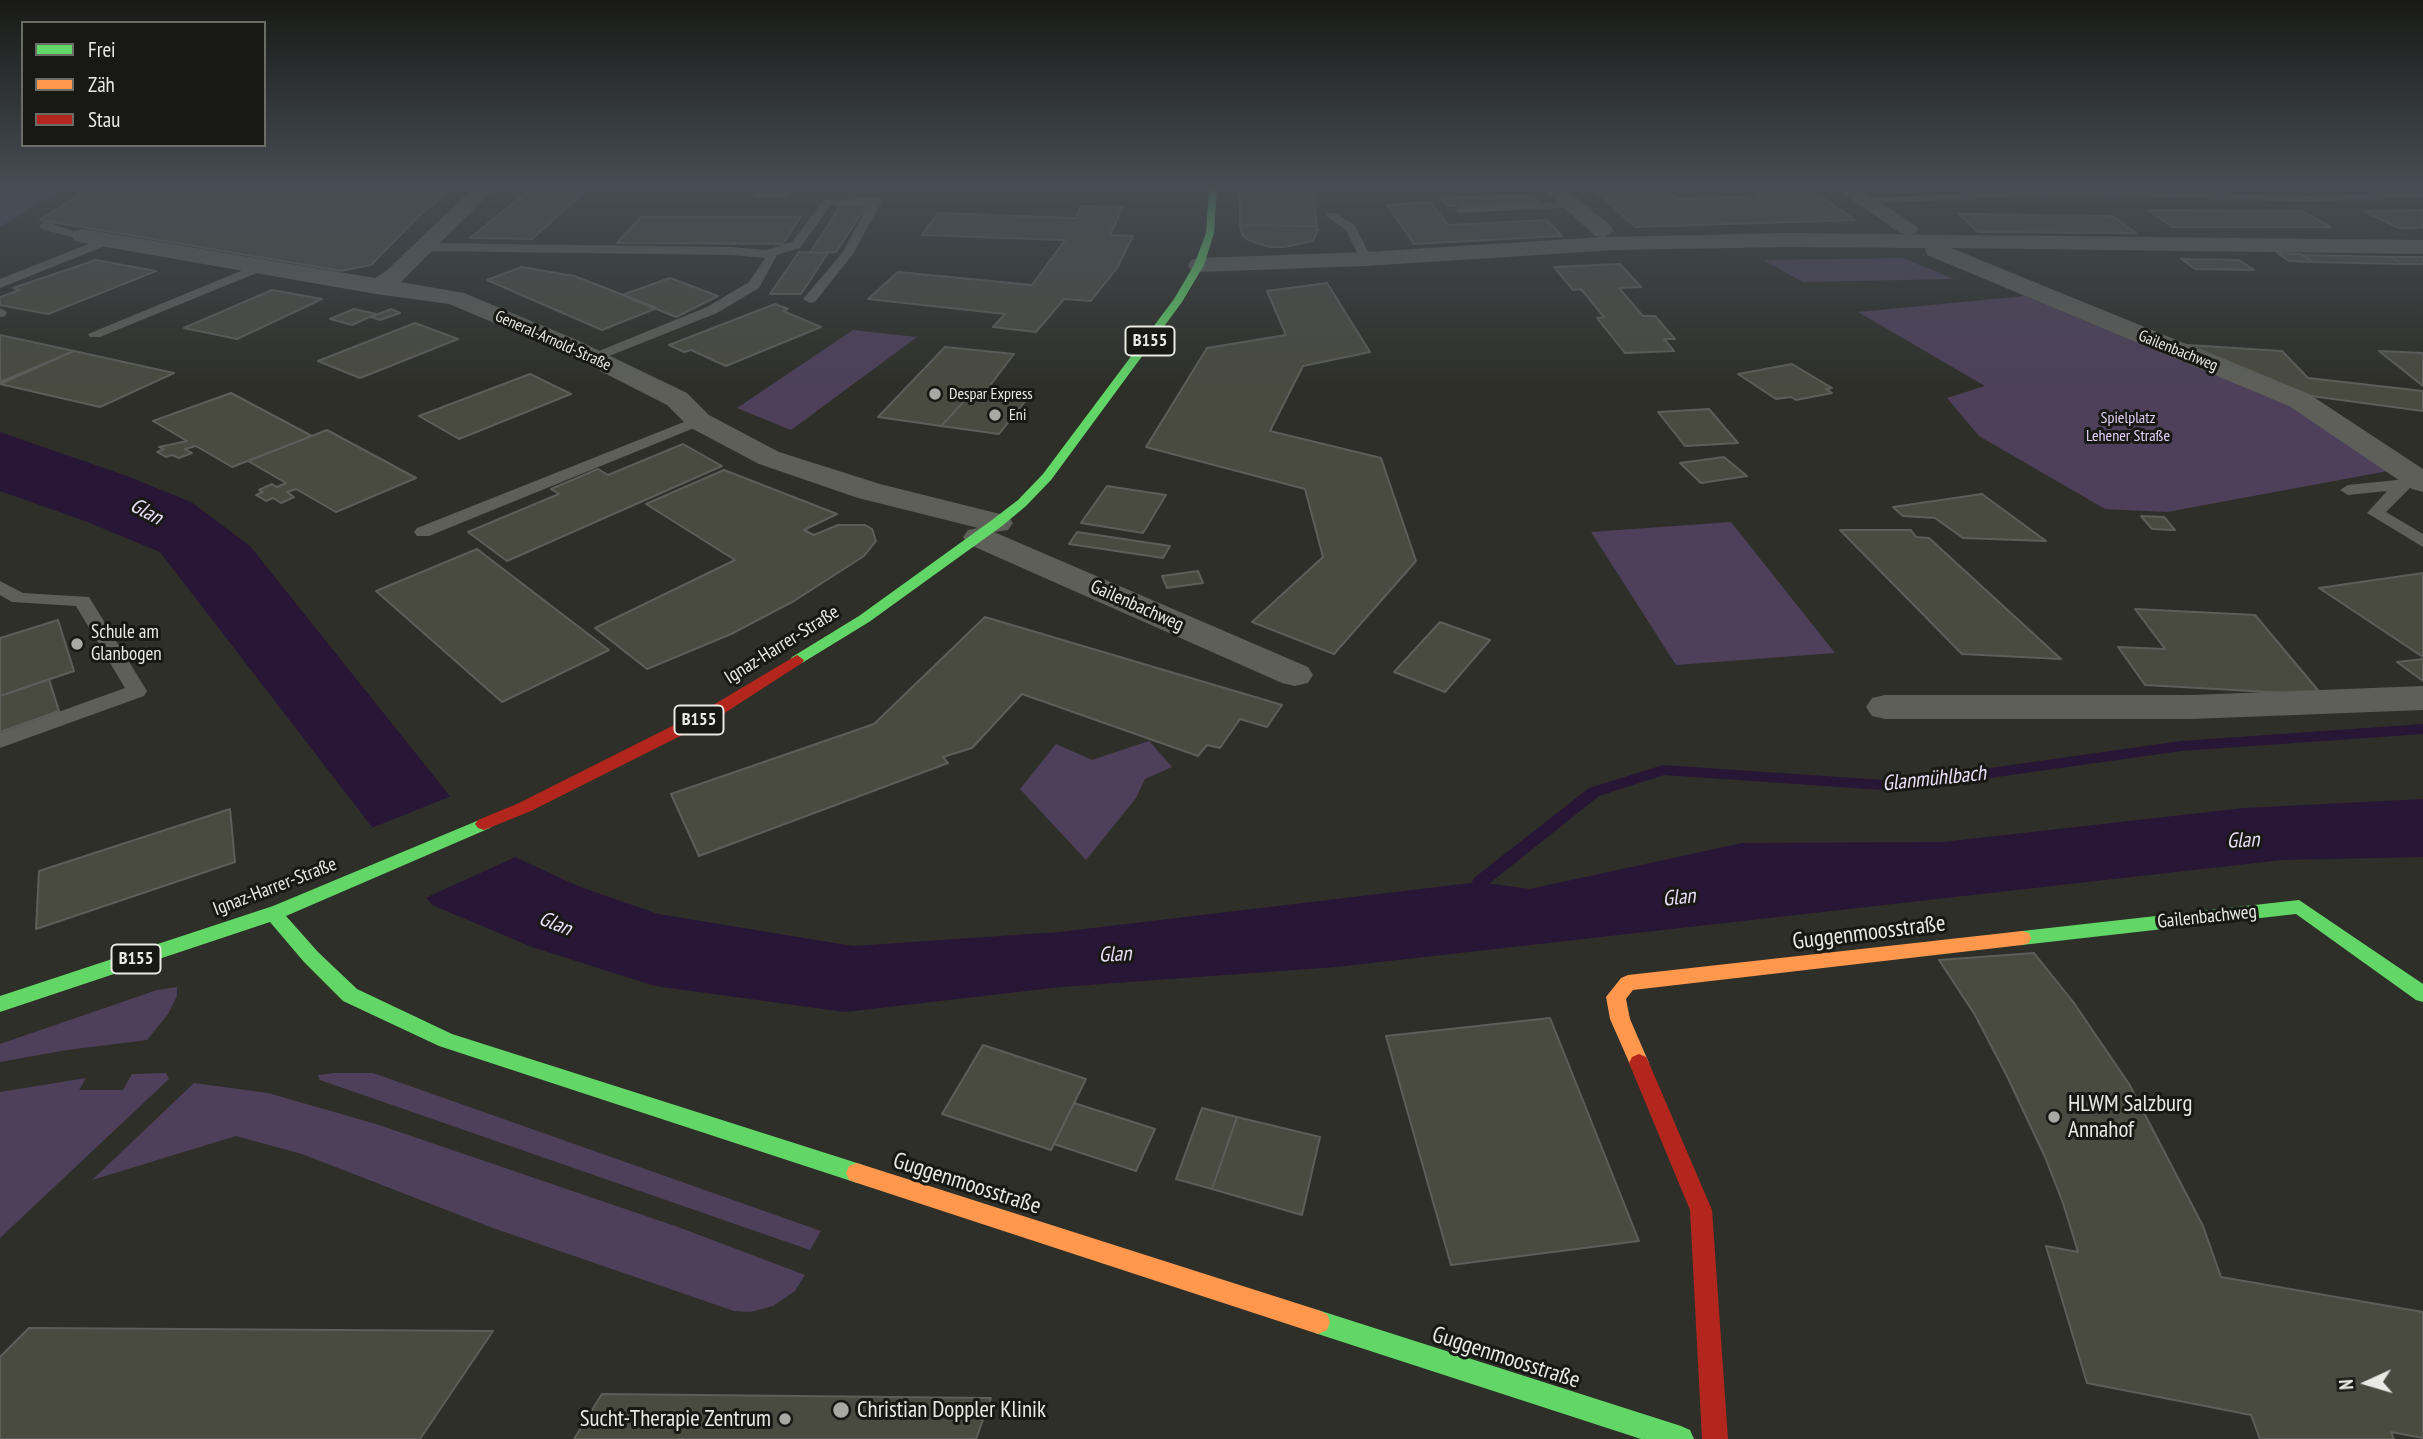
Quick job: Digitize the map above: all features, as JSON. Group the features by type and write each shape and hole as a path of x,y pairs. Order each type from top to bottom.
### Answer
{"main road":[{"name":"Ignaz-Harrer-Straße","path":"0,1004 273,913 349,882 525,807 715,712 864,619 1023,503 1047,477 1179,300 1203,254"},
{"name":"Gailenbachweg","path":"1964,945 2299,907 2423,994"},
{"name":"Guggenmoosstraße","path":"273,913 349,995 446,1040 1681,1439"},
{"name":"Guggenmoosstraße","path":"1715,1439 1701,1210 1620,1019 1616,997 1628,983 1964,945"}],"street":[{"name":"General-Arnold-Straße","path":"184,254 455,298 594,358 677,398 699,421 769,458 988,530"},
{"path":"376,287 394,276 416,254"},
{"path":"1199,265 1430,254"},
{"name":"Gailenbachweg","path":"1943,254 2299,400 2416,484"},
{"name":"Gailenbachweg","path":"988,530 1295,675"},
{"path":"1885,706 2192,707 2423,698"}],"lane":[{"path":"0,284 74,254"},
{"path":"594,358 712,310 754,285 772,256 767,254"},
{"path":"810,299 847,254"},
{"path":"1364,254 1366,258"},
{"path":"95,334 260,267"},
{"path":"424,531 699,421"},
{"path":"2348,490 2416,484"},
{"path":"2416,484 2375,513 2423,542"},
{"path":"0,587 19,598 82,601 137,691 0,741"}],"green space":[{"path":"1903,258 1954,279 1803,282 1763,260"},
{"name":"Spielplatz Lehener Straße","path":"2025,296 2286,404 2388,471 2167,512 2105,509 1979,436 1947,398 1985,386 1858,312"},
{"path":"853,330 917,337 791,430 737,408"},
{"path":"1731,522 1835,653 1676,665 1591,532"},
{"path":"1149,741 1172,767 1145,779 1136,798 1086,860 1020,789 1056,744 1092,760"},
{"path":"177,987 177,996 168,1014 147,1040 0,1062 0,1044 157,990"},
{"path":"166,1073 169,1079 0,1238 0,1092 86,1078 79,1090 123,1090 132,1074"},
{"path":"373,1073 821,1231 810,1250 320,1080 318,1075"},
{"path":"194,1083 268,1093 376,1124 678,1227 805,1275 795,1291 773,1306 750,1312 734,1311 493,1228 302,1154 236,1136 92,1180"}],"water":[{"name":"Glan","path":"0,432 127,476 191,502 250,546 489,845 578,886 658,914 853,946 1059,932 1479,882 1530,889 1742,843 1943,842 2244,808 2423,799 2423,857 2282,860 1336,967 1061,987 845,1012 655,986 532,947 432,905 160,552 85,521 0,491"}],"pier":[{"path":"454,795 491,842 520,855 423,899 369,829"}],"building":[{"path":"242,254 382,254 371,265 341,271"},
{"path":"798,254 827,254 801,294 770,294"},
{"path":"1055,254 1124,254 1117,268 1091,301 1064,299 1036,332 993,327 1005,314 868,299 898,272 1032,285"},
{"path":"2279,254 2301,254 2313,262 2289,261"},
{"path":"2302,255 2391,257 2402,264 2313,262"},
{"path":"2391,257 2423,257 2423,264 2402,264"},
{"path":"2181,259 2239,260 2254,270 2195,269"},
{"path":"96,260 156,271 48,314 0,305 0,297 20,290 13,288"},
{"path":"1620,264 1641,287 1619,288 1643,316 1655,316 1675,339 1664,339 1674,351 1625,353 1597,318 1604,317 1581,289 1573,290 1554,267"},
{"path":"522,267 574,276 657,308 602,330 487,280"},
{"path":"670,278 718,296 676,317 622,295"},
{"path":"1327,283 1370,352 1303,366 1270,431 1381,458 1416,561 1334,654 1252,622 1323,557 1305,489 1146,447 1207,348 1286,335 1267,291"},
{"path":"272,290 322,299 237,339 184,328"},
{"path":"775,304 788,309 783,311 821,327 726,366 691,350 684,352 669,345"},
{"path":"354,309 376,314 352,325 330,319"},
{"path":"391,309 400,313 380,320 371,317"},
{"path":"415,323 458,339 360,378 318,361"},
{"path":"0,335 74,351 0,382"},
{"path":"2188,345 2282,351 2308,378 2423,391 2423,411 2311,396"},
{"path":"945,347 1014,354 985,392 974,391 941,426 878,417"},
{"path":"74,351 174,373 100,407 0,384"},
{"path":"2379,351 2423,353 2423,386"},
{"path":"1792,364 1832,388 1826,389 1832,393 1796,400 1791,397 1776,399 1738,374"},
{"path":"530,374 571,394 459,439 419,416"},
{"path":"974,391 1027,399 999,434 941,426"},
{"path":"231,393 312,436 232,467 196,446 185,449 192,453 179,458 172,455 166,457 157,452 164,449 159,447 187,441 153,421"},
{"path":"1709,409 1738,443 1685,446 1658,412"},
{"path":"327,430 416,478 336,512 296,489 287,492 294,497 281,503 273,498 266,501 256,495 263,492 259,490 272,484 277,487 286,483 248,461"},
{"path":"683,444 722,466 507,561 468,532 559,494 551,489 598,469 608,475"},
{"path":"1724,457 1747,476 1701,483 1680,463"},
{"path":"724,470 837,514 804,530 814,535 838,525 865,525 872,529 876,541 864,556 794,601 731,634 647,669 595,628 735,560 646,504"},
{"path":"1107,486 1166,495 1143,533 1081,523"},
{"path":"1982,494 2046,541 1963,538 1935,518 1903,516 1893,507"},
{"path":"2141,516 2164,517 2175,530 2152,529"},
{"path":"1840,530 1911,530 1916,537 1929,538 2061,659 1962,654"},
{"path":"1077,532 1170,546 1163,558 1069,544"},
{"path":"477,549 609,650 502,702 376,591"},
{"path":"1198,571 1203,583 1167,588 1162,576"},
{"path":"2423,573 2423,657 2319,588"},
{"path":"2135,609 2255,615 2322,695 2145,685 2118,647 2165,649"},
{"path":"985,617 1282,705 1267,727 1240,719 1220,748 1207,745 1198,756 1022,694 972,748 943,757 948,763 699,856 671,794 874,724"},
{"path":"58,620 74,671 0,696 0,638"},
{"path":"1440,622 1490,640 1445,692 1394,672"},
{"path":"2423,659 2423,681 2397,662"},
{"path":"49,679 59,711 0,732 0,696"},
{"path":"230,809 235,862 36,929 39,871"},
{"path":"2034,953 2074,1003 2129,1084 2203,1226 2221,1277 2423,1312 2423,1438 2391,1432 2394,1439 2260,1439 2251,1415 2087,1383 2046,1246 2078,1252 2063,1203 2007,1076 1975,1015 1939,960"},
{"path":"1550,1018 1639,1241 1451,1265 1386,1036"},
{"path":"983,1045 1086,1079 1051,1150 942,1114"},
{"path":"1074,1103 1155,1129 1136,1171 1054,1144"},
{"path":"1202,1108 1237,1117 1212,1189 1176,1179"},
{"path":"1237,1117 1320,1137 1302,1215 1212,1189"},
{"path":"29,1328 493,1331 420,1439 0,1439 0,1357"},
{"name":"Sucht-Therapie Zentrum","path":"602,1394 991,1398 976,1439 574,1439"}],"waterway":[{"name":"Glanmühlbach","path":"1491,895 1480,882 1594,792 1663,770 1898,786 2181,746 2423,729"}],"traffic: fast":[{"path":"797,660 864,619 1022,503 1047,477 1179,300 1203,254"},
{"path":"0,1004 280,911 484,824"},
{"path":"2022,938 2299,907 2423,994"},
{"path":"273,913 311,957 350,995 446,1040 857,1173"},
{"path":"1318,1322 1681,1439"}],"traffic: slow":[{"path":"1639,1063 1620,1019 1616,997 1628,983 2022,938"},
{"path":"857,1173 1318,1322"}],"traffic: jam":[{"path":"484,824 525,807 714,712 797,660"},
{"path":"1639,1063 1701,1210 1715,1439"}],"place":[{"name":"Despar Express","path":"935,394"},
{"name":"Eni","path":"995,415"},
{"name":"Schule am Glanbogen","path":"77,644"},
{"name":"HLWM Salzburg Annahof","path":"2054,1117"},
{"name":"Christian Doppler Klinik","path":"841,1410"},
{"name":"Sucht-Therapie Zentrum","path":"785,1419"}]}
